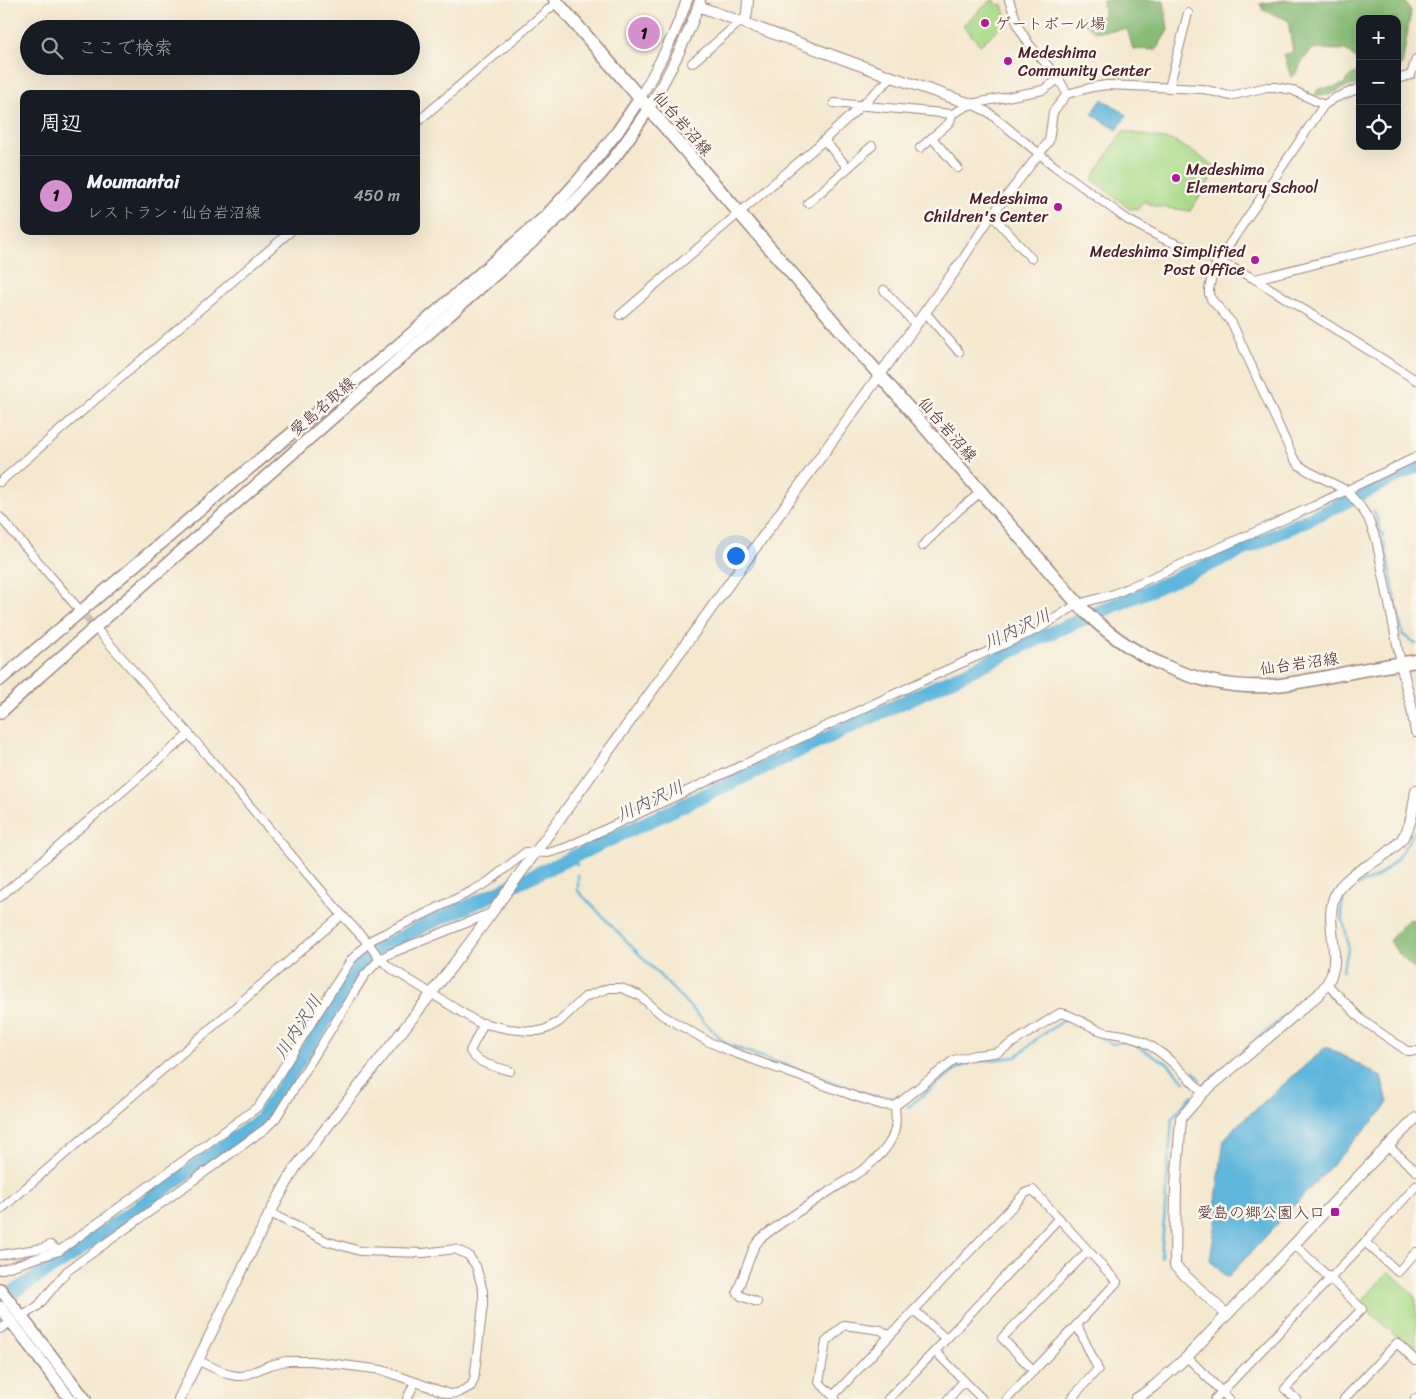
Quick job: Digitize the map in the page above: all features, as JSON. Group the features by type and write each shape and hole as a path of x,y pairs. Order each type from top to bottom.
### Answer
{"main road":[{"name":"仙台岩沼線","path":"557,1 981,492 1097,623 1130,648 1149,659 1188,674 1226,684 1261,686 1291,684 1416,661"},
{"name":"愛島名取線","path":"0,680 240,476 396,347 546,216 578,181 612,138 640,98"},
{"name":"愛島名取線","path":"0,713 532,242 605,169 632,135 649,108"},
{"path":"0,1290 11,1315 70,1399"},
{"path":"11,1315 85,1399"}],"street":[{"path":"692,63 743,22 747,13 748,0"},
{"path":"1009,0 1019,28 1059,79 1067,94"},
{"path":"420,120 557,1"},
{"path":"640,98 668,48 685,1"},
{"path":"649,108 689,31 699,3 743,22 971,104 988,112 1053,165 1128,220 1162,238 1218,261 1254,279 1416,380"},
{"path":"1170,88 1188,13"},
{"path":"1401,78 1411,75 1416,59"},
{"path":"620,315 824,140 892,77"},
{"path":"834,103 952,114 971,104 1043,90 1059,79"},
{"path":"179,1399 270,1213 295,1168 432,994 492,913 959,265 992,215 1040,154 1049,141 1053,112 1067,94 1106,85 1203,89 1230,96 1267,87 1276,87 1292,90 1324,105"},
{"path":"1356,90 1335,98 1324,105 1218,261 1212,276 1209,294 1232,323 1293,457 1299,465 1308,471 1347,491 1368,518 1376,539 1400,664 1416,732"},
{"path":"920,148 950,122 952,114"},
{"path":"932,138 958,168"},
{"path":"824,140 848,168"},
{"path":"808,203 872,146"},
{"path":"992,215 1031,258"},
{"path":"0,482 286,235"},
{"path":"1254,279 1416,239"},
{"path":"884,290 916,325"},
{"path":"925,312 959,352"},
{"path":"0,1270 59,1252 259,1106 351,960 369,945 373,939 488,882 526,852 548,853 565,848 933,676 1030,633 1081,607 1314,506 1416,457"},
{"path":"922,546 960,509 981,492"},
{"path":"0,517 77,607"},
{"path":"100,633 189,734 379,958 392,969 477,1022 509,1029 539,1031 559,1022 585,997 608,988 621,988 639,995 662,1015 709,1042 732,1052 857,1097 882,1105 895,1106 954,1060 998,1052 1060,1013 1074,1016 1099,1030 1136,1038 1182,1070 1203,1093"},
{"path":"0,897 189,734"},
{"path":"1226,1314 1175,1266 1176,1186 1181,1118 1203,1093 1318,995 1327,984 1332,975 1331,919 1332,903 1336,893 1343,884 1359,871 1400,844 1409,826 1416,791"},
{"path":"0,1329 11,1315 38,1306 67,1271 265,1129 276,1118 364,976 379,958 492,913"},
{"path":"0,1210 342,915"},
{"path":"1327,984 1362,1020 1407,1051 1416,1050"},
{"path":"484,1023 470,1051 473,1058 510,1071"},
{"path":"757,1302 741,1296 737,1292 754,1247 760,1239 868,1166 878,1157 896,1130 895,1106"},
{"path":"1136,1399 1153,1387 1187,1357 1226,1314 1416,1118"},
{"path":"1388,1146 1416,1171"},
{"path":"1215,1399 1416,1186"},
{"path":"889,1336 881,1330 844,1325 826,1342 819,1382 835,1397 889,1336 1025,1193 1033,1190 1117,1282 1008,1399"},
{"path":"199,1361 227,1374 237,1376 243,1376 286,1361 312,1361 382,1370 449,1394 458,1393 471,1386 474,1380 483,1291 481,1278 473,1260 468,1255 456,1249 424,1253 360,1251 326,1241 270,1213"},
{"path":"888,1399 1059,1218"},
{"path":"1365,1242 1398,1272 1416,1252"},
{"path":"1294,1244 1362,1309 1285,1389 1296,1399"},
{"path":"0,1255 43,1248 50,1245 59,1252"},
{"path":"1034,1371 1002,1338 1088,1251"},
{"path":"914,1310 946,1339"},
{"path":"1071,1399 1098,1369 1077,1325"},
{"path":"1344,1399 1396,1343 1416,1361"},
{"path":"935,1351 982,1399"},
{"path":"1187,1357 1229,1399"},
{"path":"948,1399 964,1381"},
{"path":"407,1399 415,1382"}],"green space":[{"name":"ゲートボール場","path":"992,0 999,6 1002,3 1008,21 980,45 963,25"},
{"path":"1103,0 1164,0 1168,30 1156,50 1133,49 1127,29 1094,32 1079,17 1104,17"},
{"path":"1285,0 1404,0 1411,11 1402,65 1401,15 1356,15 1356,58 1346,50 1312,49 1301,63 1297,73 1291,77 1284,55 1293,52 1288,20 1263,10 1260,4"},
{"path":"1355,73 1356,85 1343,88 1329,95 1315,95 1318,89 1344,84"},
{"path":"1123,131 1175,141 1218,168 1190,211 1154,206 1144,201 1137,210 1133,208 1131,210 1092,179"},
{"path":"1416,919 1416,970 1402,957 1390,941 1408,920"},
{"path":"1389,1271 1416,1297 1416,1355 1360,1303"}],"water":[{"path":"1102,99 1127,115 1117,130 1092,114"},
{"path":"1325,1048 1329,1048 1381,1077 1388,1102 1386,1107 1227,1278 1210,1260 1218,1209 1215,1207 1224,1140 1235,1127"}],"waterway":[{"name":"川内沢川","path":"0,1300 69,1257 260,1120 367,955 427,924 1053,632 1238,552 1339,505 1416,466"},
{"name":"川内沢川","path":"1359,494 1363,497"},
{"path":"1374,511 1383,537"},
{"path":"1384,541 1403,635 1416,644"},
{"path":"1416,687 1416,692"},
{"path":"1356,886 1376,877 1390,866 1416,829"},
{"path":"574,856 577,865"},
{"path":"578,875 578,891 726,1044 869,1095 883,1098 891,1097"},
{"path":"1342,971 1348,949 1348,941 1342,918 1342,903 1351,890"},
{"path":"1205,1084 1315,990"},
{"path":"908,1107 956,1069 972,1062 1016,1057 1039,1037 1063,1021 1072,1020 1112,1044 1127,1041 1167,1063 1185,1082"},
{"path":"1194,1072 1200,1079"},
{"path":"1161,1258 1172,1118 1192,1095"}],"tunnel":[{"path":"78,608 97,630"}],"place":[{"name":"ゲートボール場","path":"985,23"},
{"name":"Moumantai","path":"644,33"},
{"name":"Medeshima Community Center","path":"1008,61"},
{"name":"Medeshima Elementary School","path":"1176,178"},
{"name":"Medeshima Children's Center","path":"1058,207"},
{"name":"Medeshima Simplified Post Office","path":"1255,260"},
{"name":"愛島の郷公園入口","path":"1335,1212"}]}
